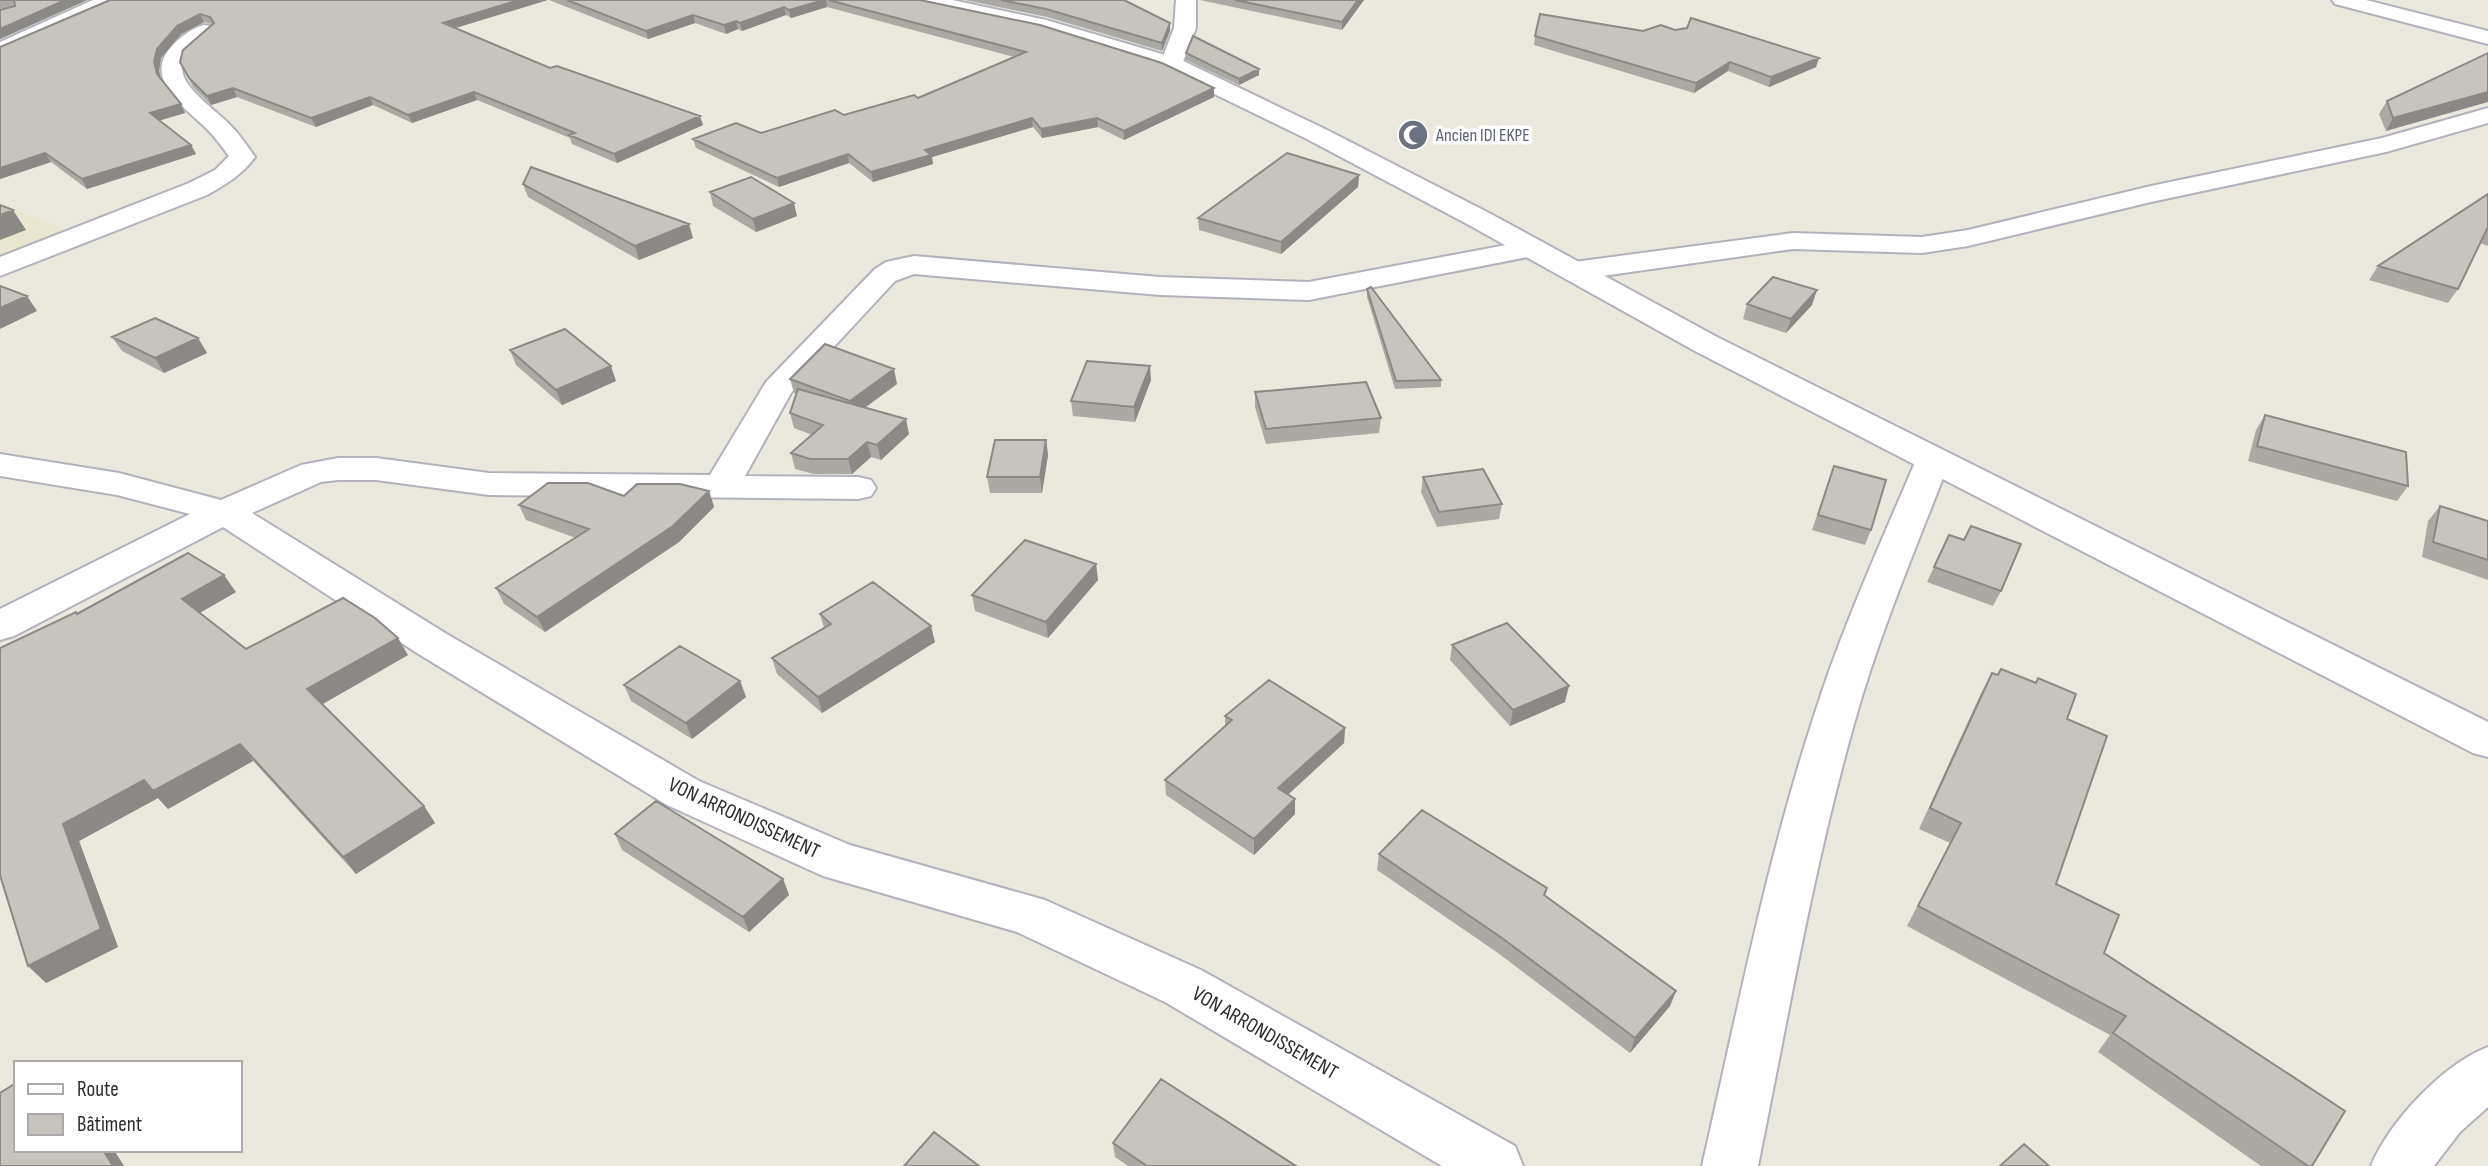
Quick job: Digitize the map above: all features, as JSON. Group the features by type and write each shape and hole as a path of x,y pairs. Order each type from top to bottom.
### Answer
{"street":[{"path":"0,50 110,0"},
{"path":"923,0 1046,26 1171,64 1328,140 1533,248 1706,344 2488,741"},
{"path":"1171,64 1185,28 1186,0"},
{"path":"2342,0 2488,38"},
{"path":"0,267 198,189 224,175 242,157 223,130 191,102 175,80 171,66 176,55 204,31"},
{"path":"1574,271 1793,241 1922,245 1968,238 2151,194 2386,145 2488,115"},
{"path":"720,488 777,389 885,275 897,268 914,265 1160,286 1309,290 1533,248"},
{"path":"1730,1166 1820,768 1853,660 1933,460"},
{"name":"VON ARRONDISSEMENT","path":"0,465 119,484 224,512 431,643 682,793 840,862 1028,915 1183,986 1495,1166"},
{"path":"0,626 224,512 313,473 338,469 376,469 489,484 858,488"},
{"path":"2399,1166 2441,1113 2488,1072"}],"shaded area":[{"path":"0,205 68,230 0,258"}],"building":[{"path":"14,0 65,0 0,29 0,10 15,6"},
{"path":"110,0 519,0 443,23 550,68 557,66 700,116 614,154 569,135 575,133 474,92 408,115 370,97 311,118 233,88 207,96 189,78 180,62 183,50 214,23 210,17 200,14 177,26 157,49 154,62 157,74 181,104 150,113 191,145 82,179 45,153 0,168 0,47"},
{"path":"567,0 824,0 789,10 784,7 740,23 736,21 724,25 693,15 646,31"},
{"path":"828,0 920,0 1040,25 1162,63 1214,88 1124,131 1097,118 1041,129 1032,118 925,150 931,155 871,172 848,154 777,178 693,139 736,123 761,133 835,110 844,115 914,95 918,98 1026,52"},
{"path":"1001,0 1124,0 1170,23 1162,43 1046,9"},
{"path":"1235,0 1358,0 1342,22"},
{"path":"1540,14 1643,31 1661,25 1675,30 1687,28 1691,18 1819,58 1771,77 1730,62 1696,83 1535,36"},
{"path":"1193,36 1259,69 1239,79 1186,53"},
{"path":"2488,53 2488,92 2393,118 2387,101"},
{"path":"1287,153 1359,175 1281,242 1198,218"},
{"path":"531,167 689,224 635,246 523,184"},
{"path":"751,177 794,203 753,219 710,192"},
{"path":"2488,194 2488,229 2458,289 2378,266"},
{"path":"0,205 13,210 0,215"},
{"path":"1773,277 1817,290 1791,319 1747,304"},
{"path":"0,286 27,296 0,308"},
{"path":"1371,287 1441,380 1396,381 1367,289"},
{"path":"155,318 198,338 155,358 112,337"},
{"path":"565,329 611,366 556,390 510,350"},
{"path":"825,344 894,369 850,401 790,379"},
{"path":"1087,361 1150,366 1134,407 1071,401"},
{"path":"1366,382 1381,418 1266,429 1255,392"},
{"path":"798,389 906,419 877,445 867,442 848,459 810,459 791,453 823,425 790,413"},
{"path":"2265,415 2406,452 2408,486 2257,446"},
{"path":"995,440 1046,440 1040,477 987,477"},
{"path":"1834,466 1886,480 1871,530 1818,515"},
{"path":"1483,469 1502,504 1439,512 1423,477"},
{"path":"548,483 588,483 624,496 637,484 680,484 709,491 673,526 537,617 496,588 589,529 519,505"},
{"path":"2440,506 2488,521 2488,560 2433,542"},
{"path":"1971,526 2021,544 2001,591 1934,567 1949,535 1964,540"},
{"path":"1025,540 1096,564 1046,622 972,595"},
{"path":"188,553 224,575 182,599 246,649 343,598 375,618 398,638 307,689 424,806 343,857 240,744 153,791 144,780 63,824 101,929 28,966 0,875 0,648 76,612 77,614"},
{"path":"873,582 931,626 818,697 772,658 831,624 820,614"},
{"path":"1507,623 1569,686 1513,710 1452,645"},
{"path":"680,646 740,681 686,723 624,685"},
{"path":"2001,669 2036,683 2038,678 2076,694 2067,719 2107,736 2056,884 2119,915 2104,953 2345,1111 2312,1166 2308,1166 2113,1033 2126,1016 1918,906 1961,823 1930,808 1992,673 1998,675"},
{"path":"1269,680 1345,728 1278,788 1295,799 1254,839 1165,780 1232,720 1225,716"},
{"path":"656,801 783,879 743,917 615,834"},
{"path":"1422,810 1547,888 1544,895 1676,991 1635,1038 1502,938 1379,854"},
{"path":"1161,1079 1296,1166 1147,1166 1113,1143"},
{"path":"14,1084 14,1152 104,1152 113,1166 0,1166 0,1093"},
{"path":"934,1132 979,1166 904,1166"},
{"path":"2024,1144 2049,1166 2000,1166"}],"place":[{"name":"Ancien IDI EKPE","path":"1413,135"}]}
